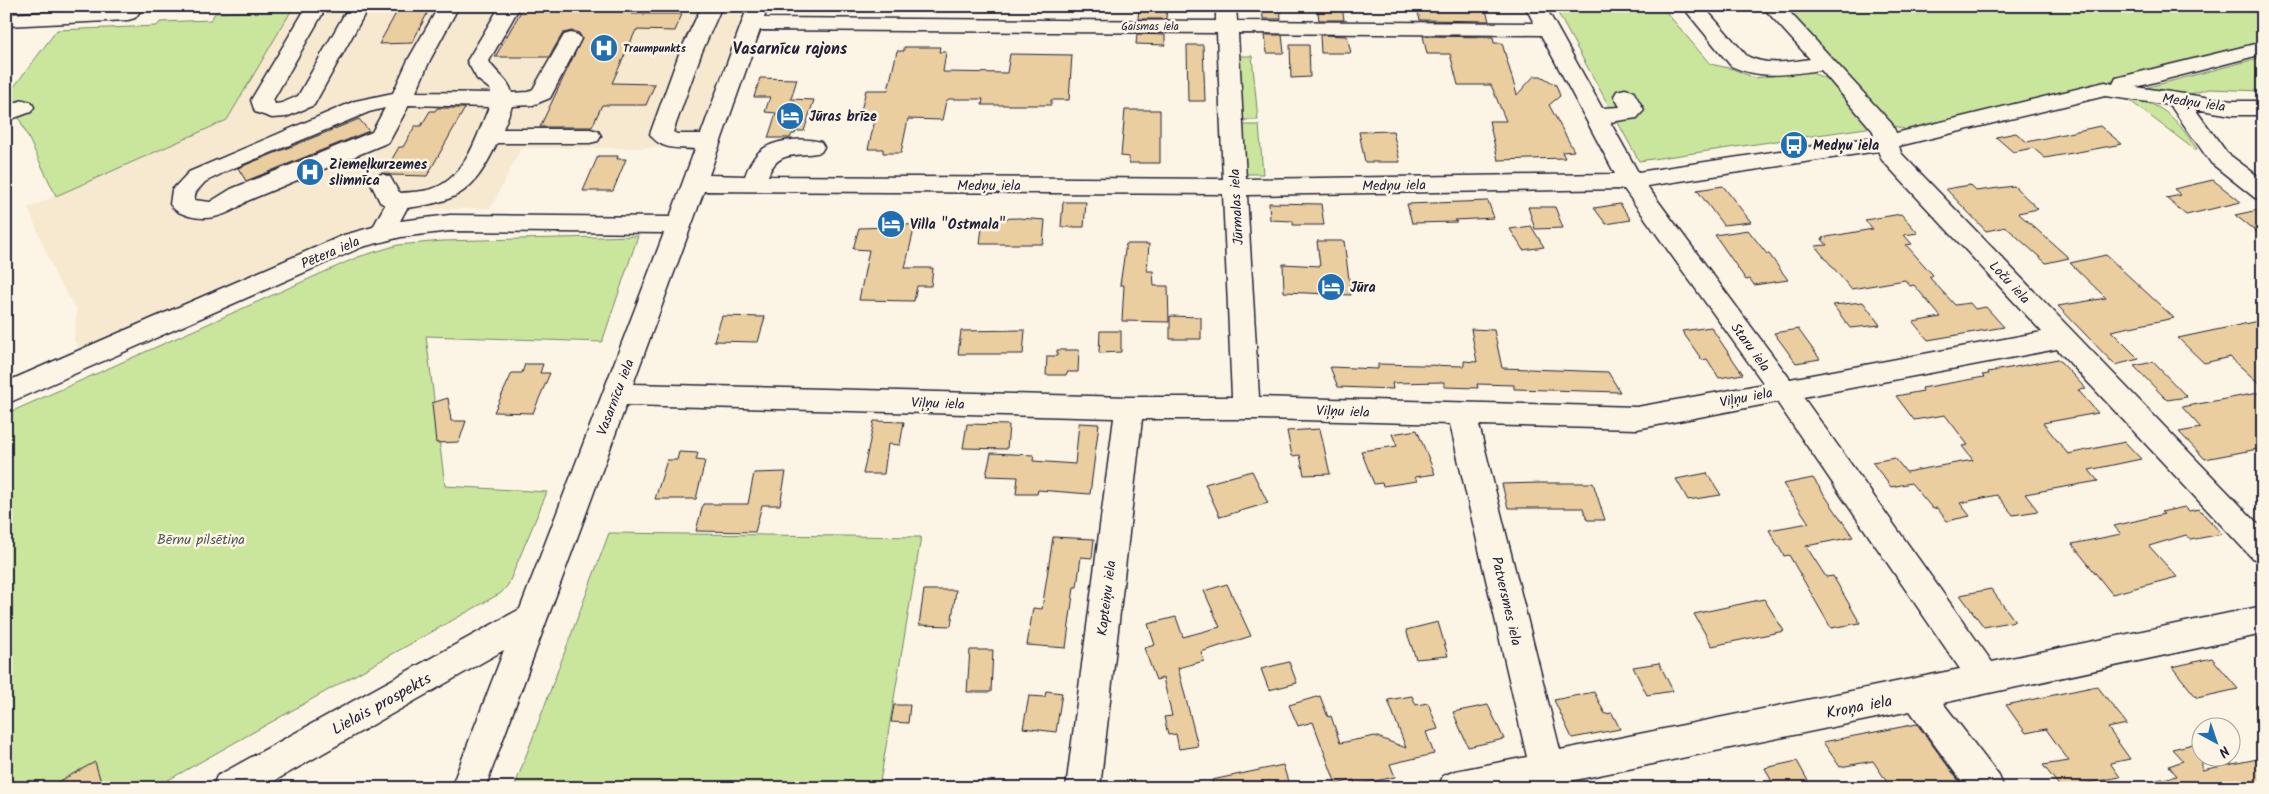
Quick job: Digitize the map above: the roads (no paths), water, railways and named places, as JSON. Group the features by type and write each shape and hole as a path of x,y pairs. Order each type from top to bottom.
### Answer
{"street":[{"path":"6,20 128,14 134,6"},
{"path":"317,6 262,100 263,107 286,110 306,100 359,6"},
{"path":"448,6 419,60 402,98 381,138 239,195 225,206 208,212 192,210 182,204 184,190 198,177 221,165 363,106 402,98 503,100 533,98 542,93 571,39"},
{"path":"382,182 388,196 398,202 436,196 455,187 469,174 503,100 500,86 485,74 478,61 510,6"},
{"path":"710,142 672,141 661,134 690,54 712,6"},
{"name":"Staru iela","path":"1536,6 1631,181 1782,390 1984,678"},
{"path":"1692,6 1739,61 1746,65 1767,70 1826,63"},
{"name":"Loču iela","path":"1772,6 1826,63 1884,129 1890,155 2263,548"},
{"name":"Vasarnīcu iela","path":"468,788 695,183 755,15"},
{"name":"Gaismas iela","path":"755,15 1227,16 1548,29"},
{"name":"Jūrmalas iela","path":"1227,16 1246,408"},
{"path":"2126,92 2124,83 2263,48"},
{"name":"Medņu iela","path":"695,183 1235,187 1631,181 1888,142 2105,89 2232,108 2263,108"},
{"path":"1595,116 1629,113 1633,110 1625,96"},
{"path":"2178,101 2219,158 2263,192"},
{"path":"487,136 590,136"},
{"path":"754,184 760,166 768,154 779,150 813,147"},
{"path":"383,231 398,202"},
{"name":"Pētera iela","path":"6,394 353,241 383,231 450,223 679,225"},
{"name":"Viļņu iela","path":"616,394 1129,408 1246,408 1638,418 2063,338"},
{"name":"Kapteiņu iela","path":"1082,788 1129,408"},
{"name":"Patversmes iela","path":"1462,414 1551,778"},
{"name":"Lielais prospekts","path":"229,788 532,618"},
{"name":"Kroņa iela","path":"1455,788 1551,778 1984,678 2263,620"},
{"path":"1917,694 1987,788"}],"place":[{"name":"Traumpunkts","path":"604,48"},
{"name":"Jūras brīze","path":"790,116"},
{"name":"Medņu iela","path":"1794,145"},
{"name":"Ziemeļkurzemes slimnīca","path":"310,172"},
{"name":"Villa \"Ostmala\"","path":"891,224"},
{"name":"Jūra","path":"1331,287"}],"district":[{"name":"Vasarnīcu rajons","path":"790,48"}],"park label":[{"name":"Bērnu pilsētiņa","path":"201,539"}]}
